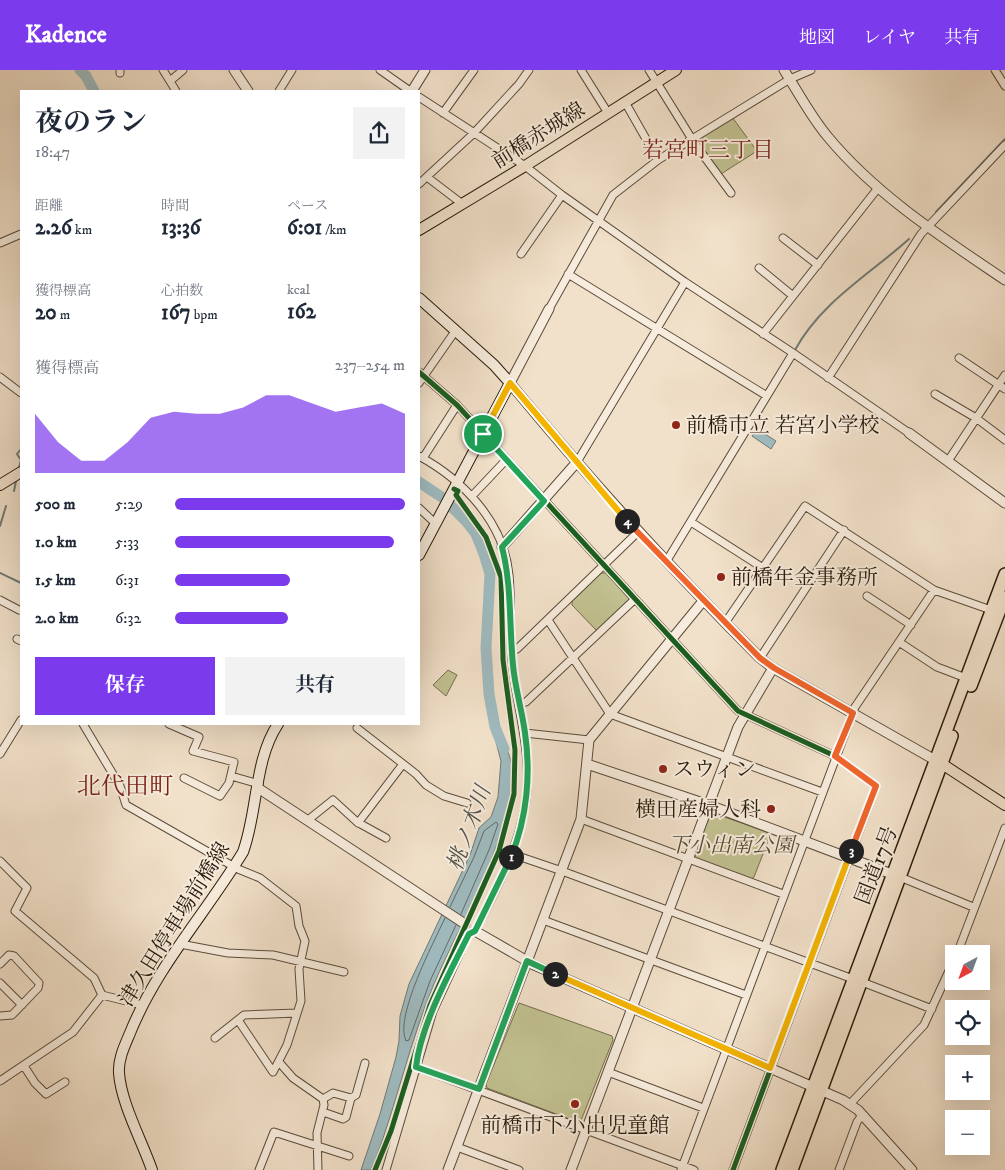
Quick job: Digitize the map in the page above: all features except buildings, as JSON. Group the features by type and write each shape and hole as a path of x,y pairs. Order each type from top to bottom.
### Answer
{"highway":[{"name":"国道17号","path":"939,762 966,678 1005,574"},
{"name":"国道17号","path":"782,1170 817,1088 939,762 1005,597"},
{"name":"国道17号","path":"792,1170 817,1088"}],"main road":[{"name":"前橋赤城線","path":"420,229 525,166 676,70"},
{"path":"420,299 456,330 510,383 420,552"},
{"path":"0,485 20,473"},
{"name":"津久田停車場前橋線","path":"152,1170 121,1087 119,1071 122,1053 142,1004 180,944 234,866 248,836 268,740 277,725"},
{"path":"939,762 1005,805"}],"street":[{"path":"163,70 175,90"},
{"path":"170,82 183,70"},
{"path":"234,70 247,90"},
{"path":"280,90 292,70"},
{"path":"380,70 410,90"},
{"path":"412,90 425,70"},
{"path":"443,113 474,70"},
{"path":"420,183 473,134 519,84 529,70"},
{"path":"581,70 608,113"},
{"path":"649,70 692,139 731,193"},
{"path":"784,70 826,135 852,165 878,188 928,226 1005,280"},
{"path":"811,70 790,79 658,160 613,195 597,220 510,383 638,532 760,658 774,668 939,762"},
{"path":"995,70 1005,86"},
{"path":"420,98 473,134 525,166 597,220 909,433 1005,503"},
{"path":"625,102 658,160"},
{"path":"828,378 928,226 1005,145"},
{"path":"427,177 461,203"},
{"path":"763,334 878,188"},
{"path":"521,254 562,195"},
{"path":"0,242 20,234"},
{"path":"783,238 818,265"},
{"path":"759,268 793,296"},
{"path":"568,274 767,396"},
{"path":"502,547 577,462 686,282"},
{"path":"456,330 421,374 457,405 634,600 744,715 835,756 876,786 733,1170"},
{"path":"666,562 793,353"},
{"path":"959,358 1002,386"},
{"path":"948,461 976,418 1002,386 1005,375"},
{"path":"0,377 20,392"},
{"path":"936,394 976,418 1005,440"},
{"path":"386,1170 440,993 469,934 475,931 512,854 526,800 525,733 511,650 509,574 502,547 491,523 472,496 455,487 421,457 457,405"},
{"path":"472,496 506,460"},
{"path":"725,623 805,506 934,590 991,610"},
{"path":"420,509 437,521"},
{"path":"691,522 763,568"},
{"path":"760,658 844,530"},
{"path":"511,650 517,649 638,532"},
{"path":"681,1168 803,840 853,713 934,590"},
{"path":"867,596 911,625"},
{"path":"0,600 19,610"},
{"path":"519,704 526,702 634,600"},
{"path":"448,1170 581,819 589,740 670,638 703,601"},
{"path":"548,620 610,714 822,792"},
{"path":"899,642 937,667 966,678"},
{"path":"571,1170 727,757 744,715 774,668"},
{"path":"0,754 20,722"},
{"path":"84,725 120,786 126,806 234,866 266,881 295,903 305,941 301,961 301,1000 279,1062 273,1072 238,1020"},
{"path":"171,725 199,737 193,751 234,762 231,776 220,796 184,778"},
{"path":"357,728 403,764 426,785 442,795 466,802"},
{"path":"525,733 589,740"},
{"path":"358,823 403,764"},
{"path":"587,764 709,805 973,907"},
{"path":"231,776 258,786 441,909 527,961 850,1104 912,1170"},
{"path":"308,820 333,800 344,813 386,838"},
{"path":"581,819 783,894"},
{"path":"960,945 973,907 1005,828"},
{"path":"512,854 562,870 932,1009"},
{"path":"1,866 26,888 25,895 15,911 94,978 102,995"},
{"path":"543,920 746,995"},
{"path":"180,944 228,953 273,955 344,972"},
{"path":"0,964 9,955 14,956 39,983 38,988 12,1015 0,1016"},
{"path":"850,1104 924,1025 945,980"},
{"path":"0,982 22,1005"},
{"path":"102,995 142,1004"},
{"path":"0,1081 73,1032 102,995"},
{"path":"215,1038 244,1015 297,1013"},
{"path":"279,1062 293,1078 323,1099"},
{"path":"323,1112 343,1119 346,1117 351,1098 356,1095 365,1063"},
{"path":"24,1066 35,1083 46,1094 65,1082"},
{"path":"416,1067 479,1089 681,1168 694,1170"},
{"path":"608,1072 703,1108"},
{"path":"323,1099 333,1093 351,1098"},
{"path":"318,1170 319,1148 317,1134 323,1112 323,1099"},
{"path":"839,1170 857,1122 862,1115"},
{"path":"259,1170 274,1132 319,1148 349,1156"},
{"path":"457,1147 519,1170"}],"green space":[{"path":"732,117 757,151 721,174 696,138"},
{"path":"601,573 606,573 629,599 629,603 600,630 596,630 572,605 572,601"},
{"path":"448,670 457,675 446,696 433,685"},
{"name":"下小出南公園","path":"713,813 768,832 770,836 754,877 751,879 696,858 694,855 710,815"},
{"path":"519,1003 612,1036 613,1040 580,1123 487,1088 486,1084"}],"water":[{"path":"757,429 776,441 771,449 752,436"},
{"path":"492,727 507,749 512,771 511,789 499,840 479,889 425,1006 375,1161 371,1170 361,1170 380,1114 396,1057 400,1016 409,984 470,855 479,828 491,817 498,797 501,761"}],"waterway":[{"name":"桃ノ木川","path":"80,70 86,76 93,90"},
{"path":"936,212 1005,139"},
{"path":"795,350 818,317 832,303 909,239"},
{"path":"20,450 17,454 20,458"},
{"path":"19,468 20,464"},
{"path":"14,491 16,481"},
{"name":"桃ノ木川","path":"420,483 443,498 466,521 476,534 484,554 490,574 486,648 489,694 495,727 504,749"},
{"path":"0,526 6,506"},
{"path":"0,573 20,583"}],"cycle path":[{"path":"420,373 457,405 738,711 835,756 876,786 733,1170"},
{"path":"375,1170 391,1131 430,1005 499,851 514,794 515,750 503,660 501,577 486,537 456,495 458,491 454,489"}],"place":[{"name":"前橋市立 若宮小学校","path":"676,425"},
{"name":"前橋年金事務所","path":"721,577"},
{"name":"スウィン","path":"663,769"},
{"name":"横田産婦人科","path":"771,809"},
{"name":"前橋市下小出児童館","path":"575,1104"}],"district":[{"name":"若宮町三丁目","path":"708,149"},
{"name":"北代田町","path":"125,786"}],"route":[{"path":"510,383 630,524 760,658 853,713 835,756 876,786 770,1068 527,961 479,1089 416,1067 424,1037 446,979 469,934 475,931 512,854 526,800 525,733 513,670 509,574 502,547 544,501 483,434 510,383"}]}
